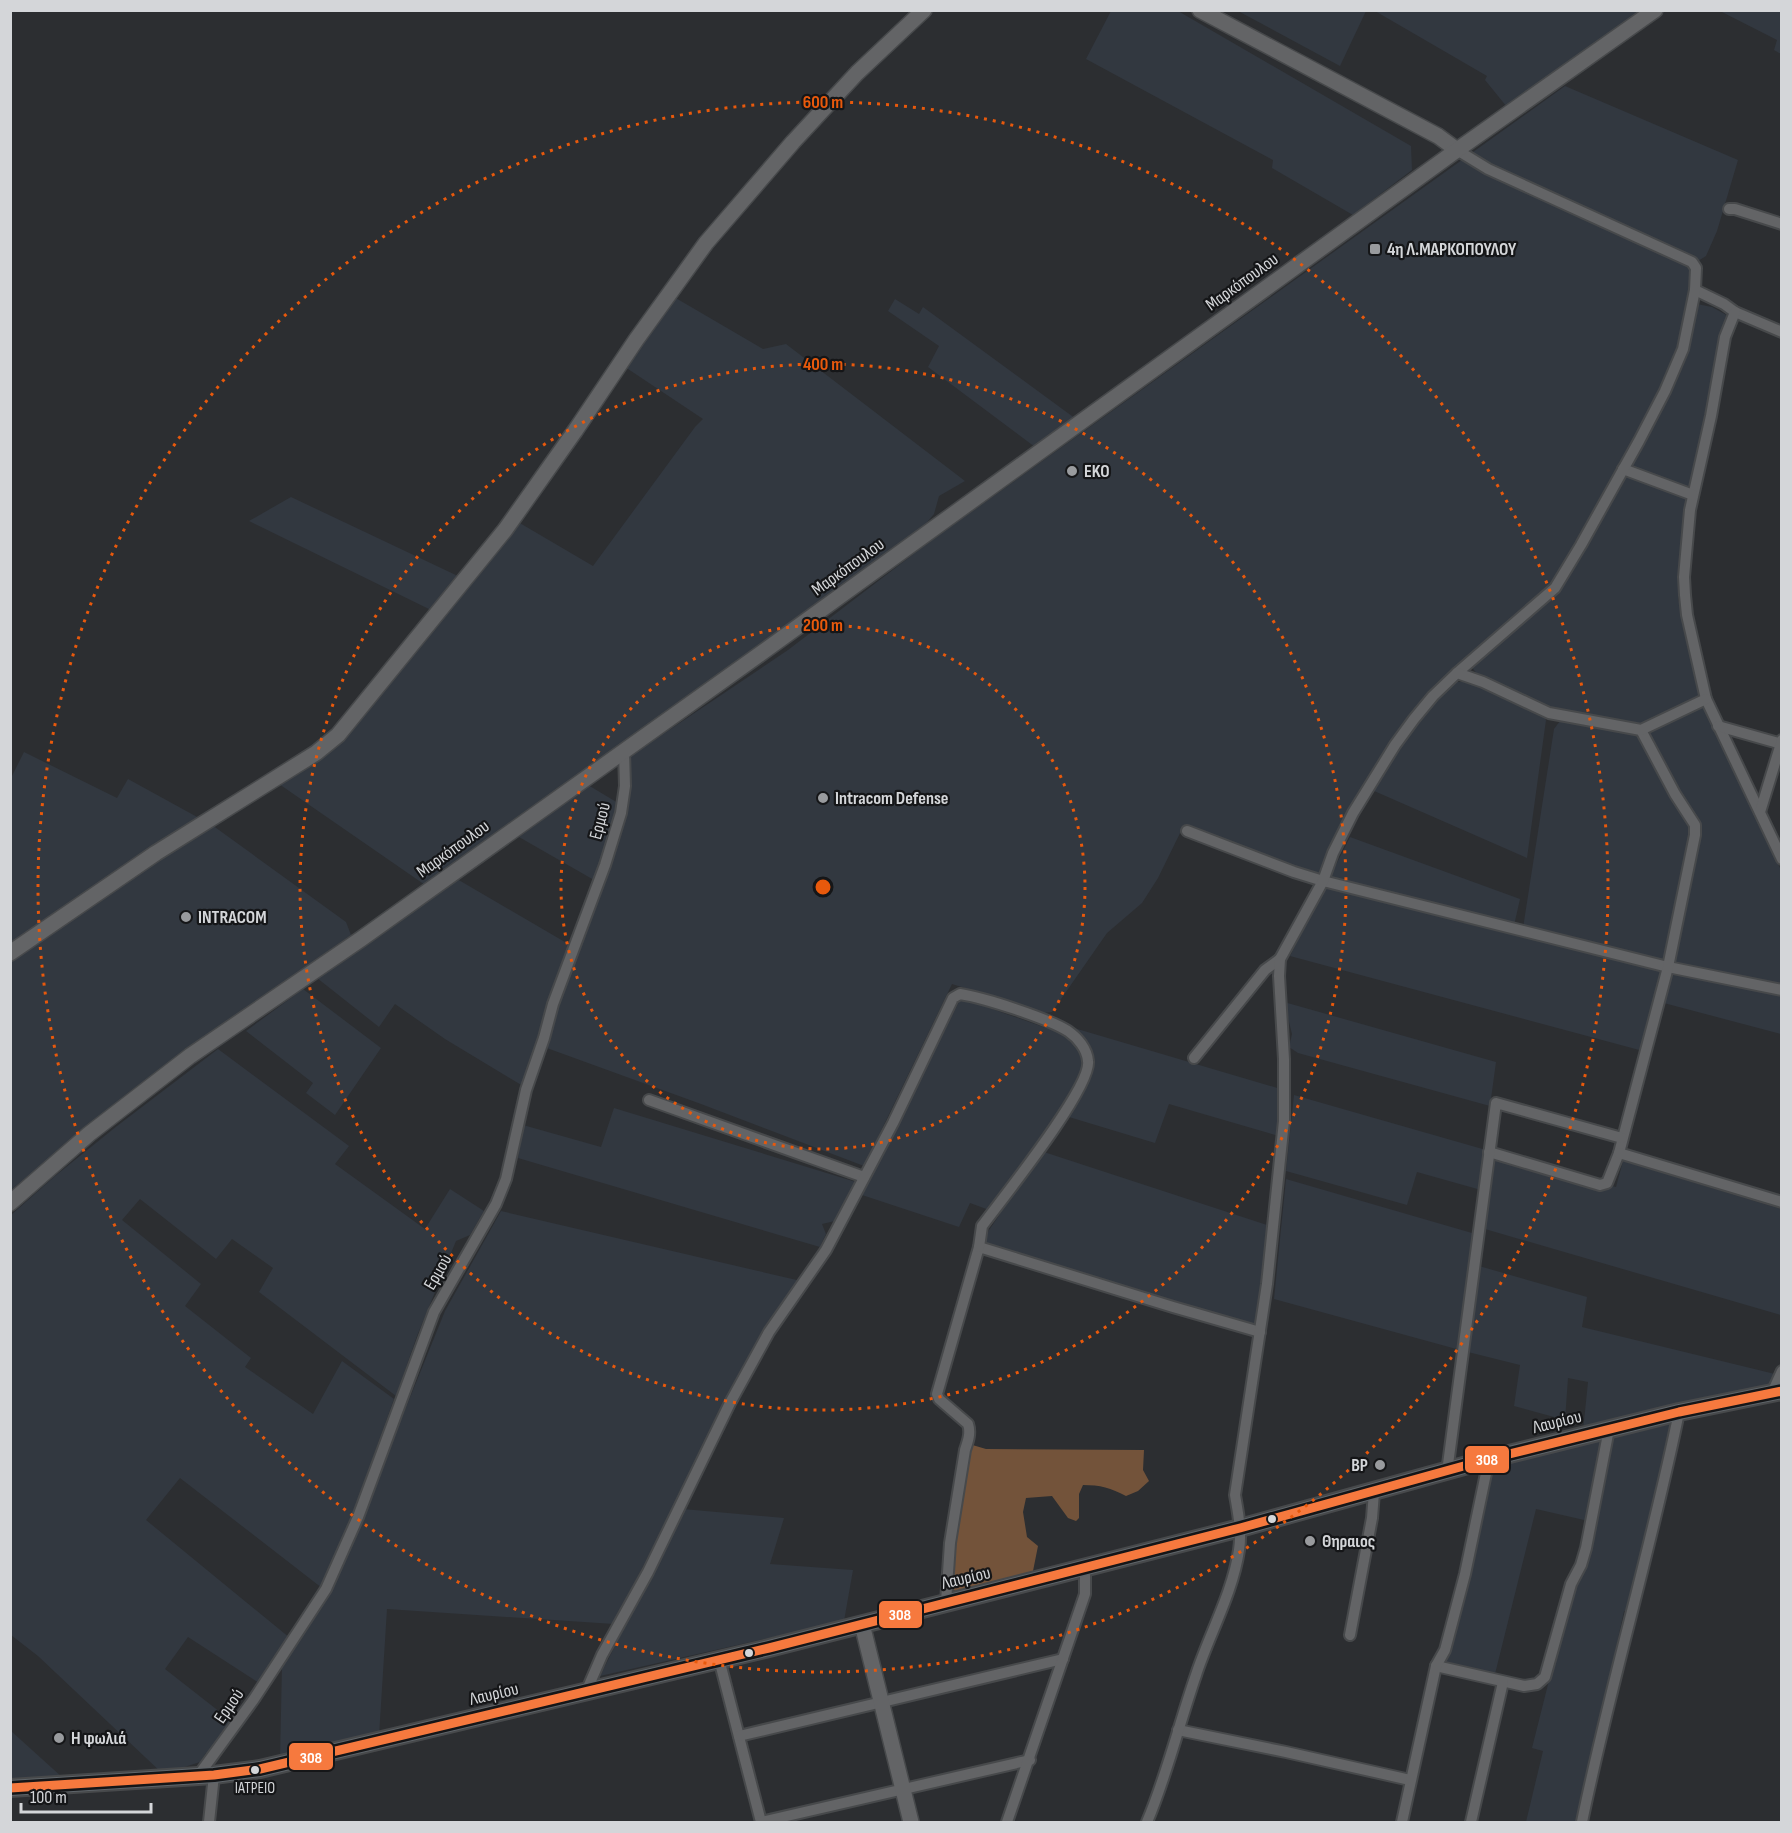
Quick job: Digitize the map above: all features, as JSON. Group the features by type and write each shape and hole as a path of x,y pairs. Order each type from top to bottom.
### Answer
{"main road":[{"path":"10,954 148,858 316,753 338,735 505,530 706,243 793,142 857,73 924,10"},
{"path":"1200,10 1438,136 1457,150"},
{"name":"Μαρκόπουλου","path":"10,1203 89,1134 190,1056 370,932 1655,10"},
{"name":"Λαυρίου","path":"10,1788 206,1775 260,1769 586,1692 1085,1569 1489,1459 1678,1412 1777,1392"},
{"path":"862,1624 911,1822"}],"street":[{"path":"1194,1058 1265,970 1280,959 1323,881 1333,853 1353,813 1395,745 1433,696 1555,588 1581,546 1665,391 1683,349 1695,290 1696,268 1692,262 1488,169 1457,150"},
{"path":"1729,209 1735,208 1782,224"},
{"path":"1695,290 1735,312 1782,332"},
{"path":"1735,312 1725,337 1711,416 1693,495 1684,586 1687,615 1706,699 1782,859"},
{"path":"1623,469 1693,495"},
{"path":"1457,673 1483,682 1549,713 1641,730 1706,699"},
{"path":"1718,726 1781,743 1760,812"},
{"path":"1489,1152 1600,1185 1607,1183 1610,1178 1619,1153 1668,967 1695,836 1695,825 1675,794 1641,730"},
{"name":"Ερμού","path":"206,1775 330,1580 358,1517 434,1312 496,1204 506,1179 526,1090 553,1004 605,866 621,813 625,786 624,750"},
{"path":"1187,831 1323,881 1668,967 1782,990"},
{"path":"1147,1822 1196,1675 1233,1575 1239,1550 1240,1528 1235,1495 1267,1284 1284,1121 1280,959"},
{"path":"586,1692 602,1656 648,1572 730,1403 770,1332 826,1250 893,1123 953,998 960,994 1045,1020 1069,1032 1084,1046 1089,1062 1087,1075 1073,1101 982,1226 979,1247 937,1394 968,1424 969,1429 950,1543 946,1602"},
{"path":"649,1100 864,1177"},
{"path":"1447,1472 1496,1103 1622,1138"},
{"path":"1619,1153 1782,1202"},
{"path":"979,1247 1260,1332"},
{"path":"1777,1392 1782,1371"},
{"path":"1582,1822 1611,1695 1663,1490 1678,1412"},
{"path":"1436,1666 1524,1686 1537,1684 1545,1677 1571,1584 1581,1565 1586,1548 1609,1430"},
{"path":"1401,1822 1436,1666 1444,1650 1464,1574 1489,1459"},
{"path":"1350,1635 1372,1518 1374,1492"},
{"path":"1007,1822 1085,1594 1085,1569"},
{"path":"719,1659 761,1822 1030,1760"},
{"path":"739,1736 1063,1659"},
{"path":"1471,1822 1503,1682"},
{"path":"1178,1730 1410,1780"},
{"path":"206,1775 209,1822"}],"shaded area":[{"path":"1111,11 1178,11 1411,146 1412,170 1353,215 1272,168 1273,160 1086,59"},
{"path":"1238,11 1366,11 1340,66"},
{"path":"1375,11 1640,11 1507,107 1485,80 1487,76"},
{"path":"1720,11 1781,11 1781,54 1774,50 1777,40"},
{"path":"1565,86 1738,160 1717,231 1706,256 1698,261 1689,283 1687,302 1712,307 1730,317 1687,512 1678,598 1703,699 1640,728 1549,711 1480,678 1471,666 1448,689 1457,682 1470,682 1543,715 1546,720 1527,858 1365,787 1346,817 1317,876 1184,825 1158,878 1142,903 1107,933 1052,1012 1043,1013 952,984 864,1166 544,1047 610,864 629,757 788,650 924,546"},
{"path":"674,297 763,349 786,344 965,481 939,496 934,514 918,533 428,887 279,784 331,750 518,522 593,566 703,419 625,367"},
{"path":"895,299 919,314 923,307 1076,419 1035,447 928,367 939,346 888,311"},
{"path":"291,497 460,577 431,610 249,521"},
{"path":"1704,703 1781,870 1781,1034 1660,1002 1697,836 1644,730"},
{"path":"1563,717 1642,735 1692,826 1663,961 1523,928 1554,729"},
{"path":"24,752 117,798 128,779 199,818 112,873 11,948 11,778"},
{"path":"588,785 618,803 594,880 519,837"},
{"path":"212,825 346,922 351,935 129,1092 11,1190 11,960 71,917"},
{"path":"1350,837 1520,899 1513,930 1662,968 1643,1051 1290,956"},
{"path":"457,879 570,945 523,1086 445,1039 395,1004 379,1027 317,978"},
{"path":"303,989 381,1048 335,1115 306,1093 313,1083 246,1031"},
{"path":"961,998 1052,1030 1057,1023 1284,1090 1279,1136 1169,1104 1155,1143 1069,1117 1044,1152 1267,1225 1256,1329 984,1243 989,1230 1000,1214 970,1203 959,1227 862,1195"},
{"path":"1284,1002 1496,1062 1490,1106 1298,1053 1289,1047 1292,1034"},
{"path":"218,1049 349,1146 335,1164 425,1229 450,1189 484,1211 470,1235 456,1241 417,1336 396,1396 259,1292 273,1268 232,1239 216,1259 140,1199 122,1220 201,1284 185,1306 251,1358 245,1367 313,1414 342,1361 394,1399 346,1532 322,1588 180,1478 146,1520 290,1638 259,1683 188,1637 165,1669 234,1723 210,1754 206,1753 200,1762 163,1774 38,1656 11,1635 10,1216 117,1126"},
{"path":"1294,1095 1486,1150 1481,1190 1417,1172 1407,1205 1286,1171"},
{"path":"614,1108 856,1182 839,1220 822,1224 826,1234 820,1247 518,1158 523,1125 601,1147"},
{"path":"1496,1154 1616,1187 1623,1161 1781,1209 1781,1315 1485,1229"},
{"path":"1286,1179 1472,1233 1475,1241 1460,1350 1274,1299"},
{"path":"501,1211 801,1281 770,1322 750,1354 614,1624 387,1609 379,1736 280,1759 282,1665 341,1568 445,1311"},
{"path":"1479,1266 1587,1297 1582,1327 1779,1375 1774,1385 1583,1431 1588,1382 1568,1378 1565,1420 1514,1406 1520,1365 1468,1352"},
{"path":"1672,1424 1629,1611 1624,1611 1578,1822 1526,1822 1543,1751 1532,1748 1573,1585 1593,1522 1536,1509 1494,1678 1444,1666 1491,1466"},
{"path":"969,1444 986,1449 1144,1450 1143,1470 1149,1481 1138,1491 1126,1496 1105,1488 1083,1485 1079,1494 1079,1518 1076,1521 1068,1518 1052,1496 1026,1498 1023,1512 1027,1537 1038,1546 1032,1576 961,1597 954,1590 949,1578"},
{"path":"683,1509 784,1518 770,1564 853,1570 844,1621 600,1676"},
{"path":"11,1731 63,1778 11,1783"}],"transit line":[{"name":"308","path":"10,1788 214,1775 260,1769 769,1648 1240,1528 1489,1459 1679,1412 1782,1391"}],"place":[{"name":"4η Λ.ΜΑΡΚΟΠΟΥΛΟΥ","path":"1375,249"},
{"name":"EKO","path":"1072,471"},
{"name":"Intracom Defense","path":"823,798"},
{"name":"INTRACOM","path":"186,917"},
{"name":"BP","path":"1380,1465"},
{"name":"Θηραιος","path":"1310,1541"},
{"name":"Η φωλιά","path":"59,1738"},
{"name":"ΙΑΤΡΕΙΟ","path":"255,1770"}]}
